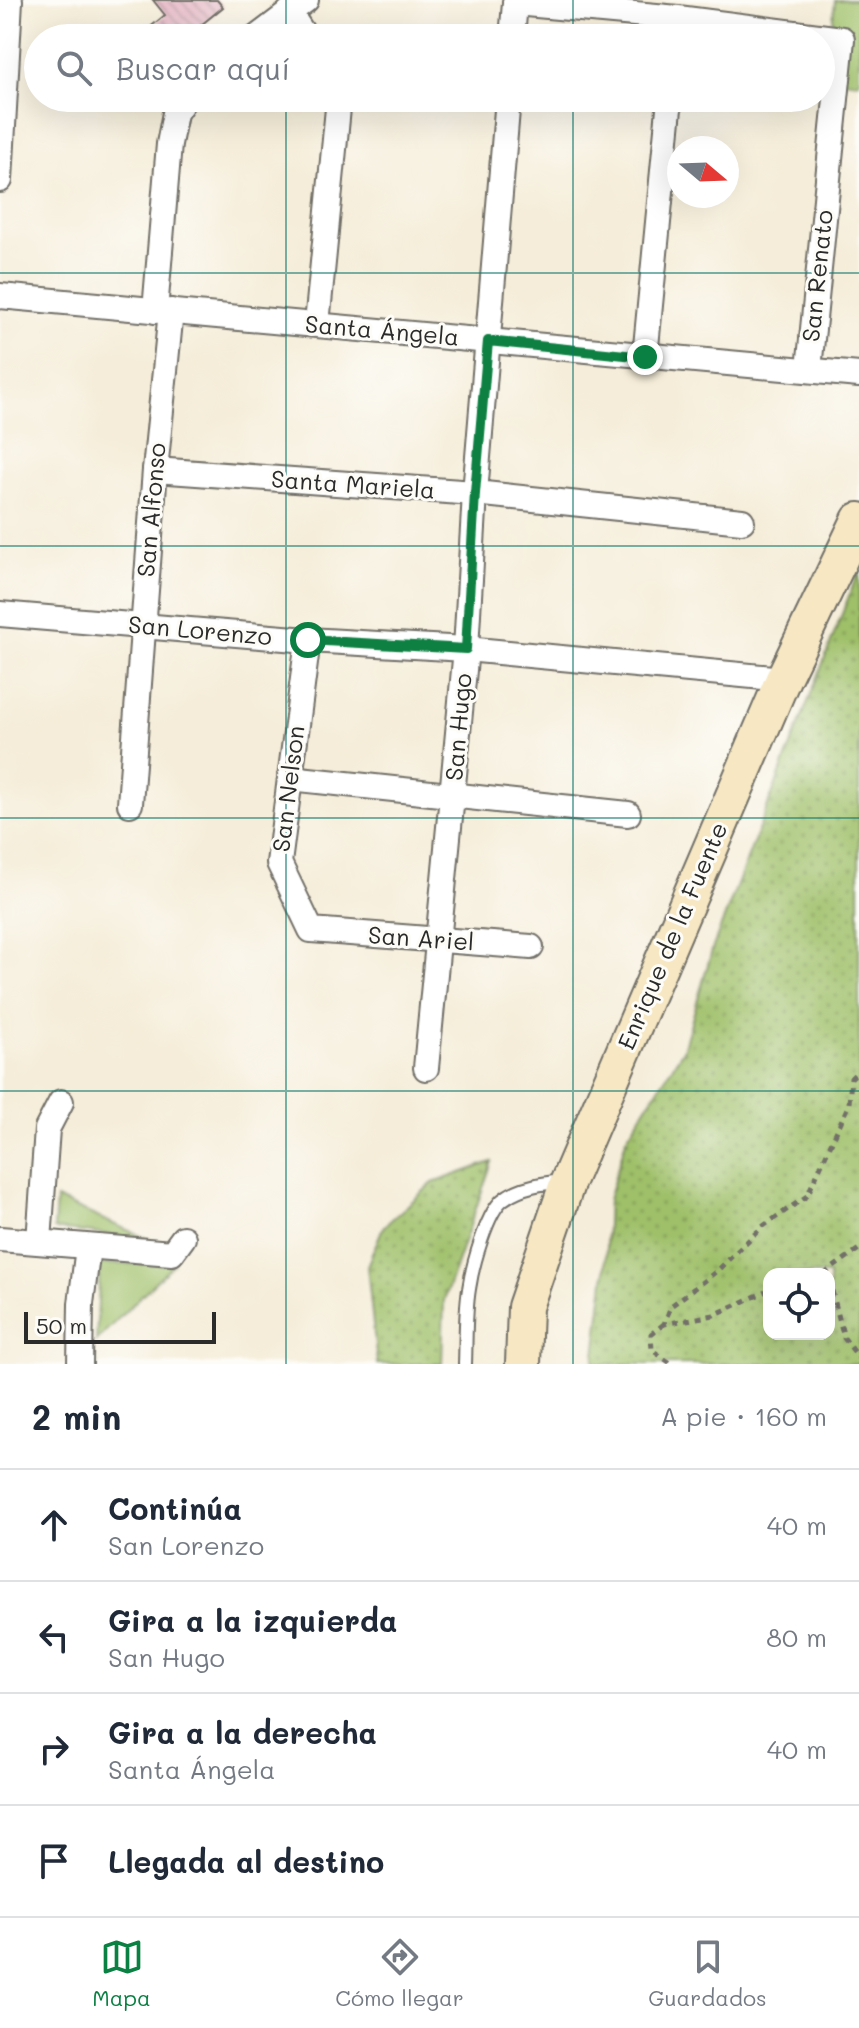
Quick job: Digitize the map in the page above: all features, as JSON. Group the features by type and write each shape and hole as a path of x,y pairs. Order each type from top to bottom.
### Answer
{"main road":[{"name":"Enrique de la Fuente","path":"523,1364 525,1307 568,1181 783,679 859,520"}],"street":[{"path":"0,180 10,0"},
{"path":"513,24 514,2 678,19"},
{"path":"274,24 297,6"},
{"name":"San Renato","path":"678,19 718,24"},
{"name":"San Renato","path":"809,369 847,40 835,39"},
{"name":"San Alfonso","path":"130,804 155,470 169,144 176,112"},
{"path":"317,324 338,112"},
{"name":"San Hugo","path":"426,1068 454,794 507,112"},
{"path":"645,357 669,112"},
{"name":"Santa Ángela","path":"0,296 859,375"},
{"name":"Santa Mariela","path":"155,470 475,493 742,521"},
{"name":"San Lorenzo","path":"0,614 308,640 466,649 783,679"},
{"name":"San Nelson","path":"308,640 279,863 311,930"},
{"path":"290,778 628,814"},
{"name":"San Ariel","path":"311,930 531,947"},
{"path":"39,1241 47,1129 61,1102"},
{"path":"0,1239 172,1253 183,1238"},
{"path":"80,1364 81,1304 88,1247"}],"lane":[{"path":"465,1364 469,1288 491,1214 505,1198 516,1192 545,1183 568,1181"}],"path":[{"path":"664,1324 671,1306 718,1270 762,1227 807,1196 849,1104 851,1078 859,1070"},
{"path":"835,1268 859,1249"},
{"path":"672,1364 652,1350 651,1334 664,1324 714,1315 763,1293"},
{"path":"835,1305 844,1338 859,1358"}],"green space":[{"path":"835,0 859,0 859,82 835,80 835,24 833,24"},
{"path":"859,570 859,1364 594,1364 605,1272 608,1200 627,1137 683,1050 713,947"},
{"path":"492,1162 444,1300 442,1364 377,1364 367,1266 383,1227 433,1183"},
{"path":"56,1199 148,1239 54,1229"},
{"path":"100,1264 173,1264 96,1341"}],"building":[{"path":"153,0 217,0 223,7 202,24 154,24 165,15"}],"route":[{"path":"308,640 466,649 488,341 645,357"}]}
